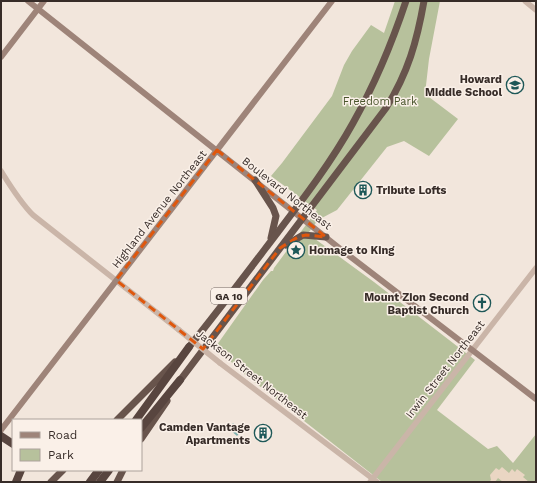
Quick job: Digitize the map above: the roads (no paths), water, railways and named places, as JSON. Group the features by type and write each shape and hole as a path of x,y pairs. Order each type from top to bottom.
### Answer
{"highway":[{"name":"GA 10","path":"119,419 190,347 268,246 331,160 364,102 386,53 406,1"},
{"name":"GA 10","path":"142,437 180,380 380,118 394,95 412,55 420,25 424,1"},
{"path":"255,180 273,208 276,216 274,229 268,246"},
{"path":"280,248 303,235 326,237"},
{"path":"137,419 190,347"},
{"path":"142,427 180,380"},
{"path":"1,436 12,444"},
{"path":"1,446 12,445"},
{"path":"16,482 21,471"},
{"path":"51,482 62,471"},
{"path":"90,482 98,471"},
{"path":"100,482 108,471"},
{"path":"117,482 122,471"}],"main road":[{"name":"Boulevard Northeast","path":"28,1 326,237 536,399"},
{"path":"1,57 44,1"},
{"name":"Highland Avenue Northeast","path":"1,430 332,1"}],"street":[{"path":"525,1 536,10"},
{"name":"Jackson Street Northeast","path":"1,171 25,208 220,363 373,481"},
{"name":"Irwin Street Northeast","path":"373,481 536,268"}],"water":[{"path":"233,423 242,430 237,436 229,429"}],"place":[{"name":"Howard Middle School","path":"515,85"},
{"name":"Tribute Lofts","path":"363,190"},
{"name":"Homage to King","path":"296,250"},
{"name":"Mount Zion Second Baptist Church","path":"482,303"},
{"name":"Camden Vantage Apartments","path":"263,433"}],"park label":[{"name":"Freedom Park","path":"380,101"}]}
